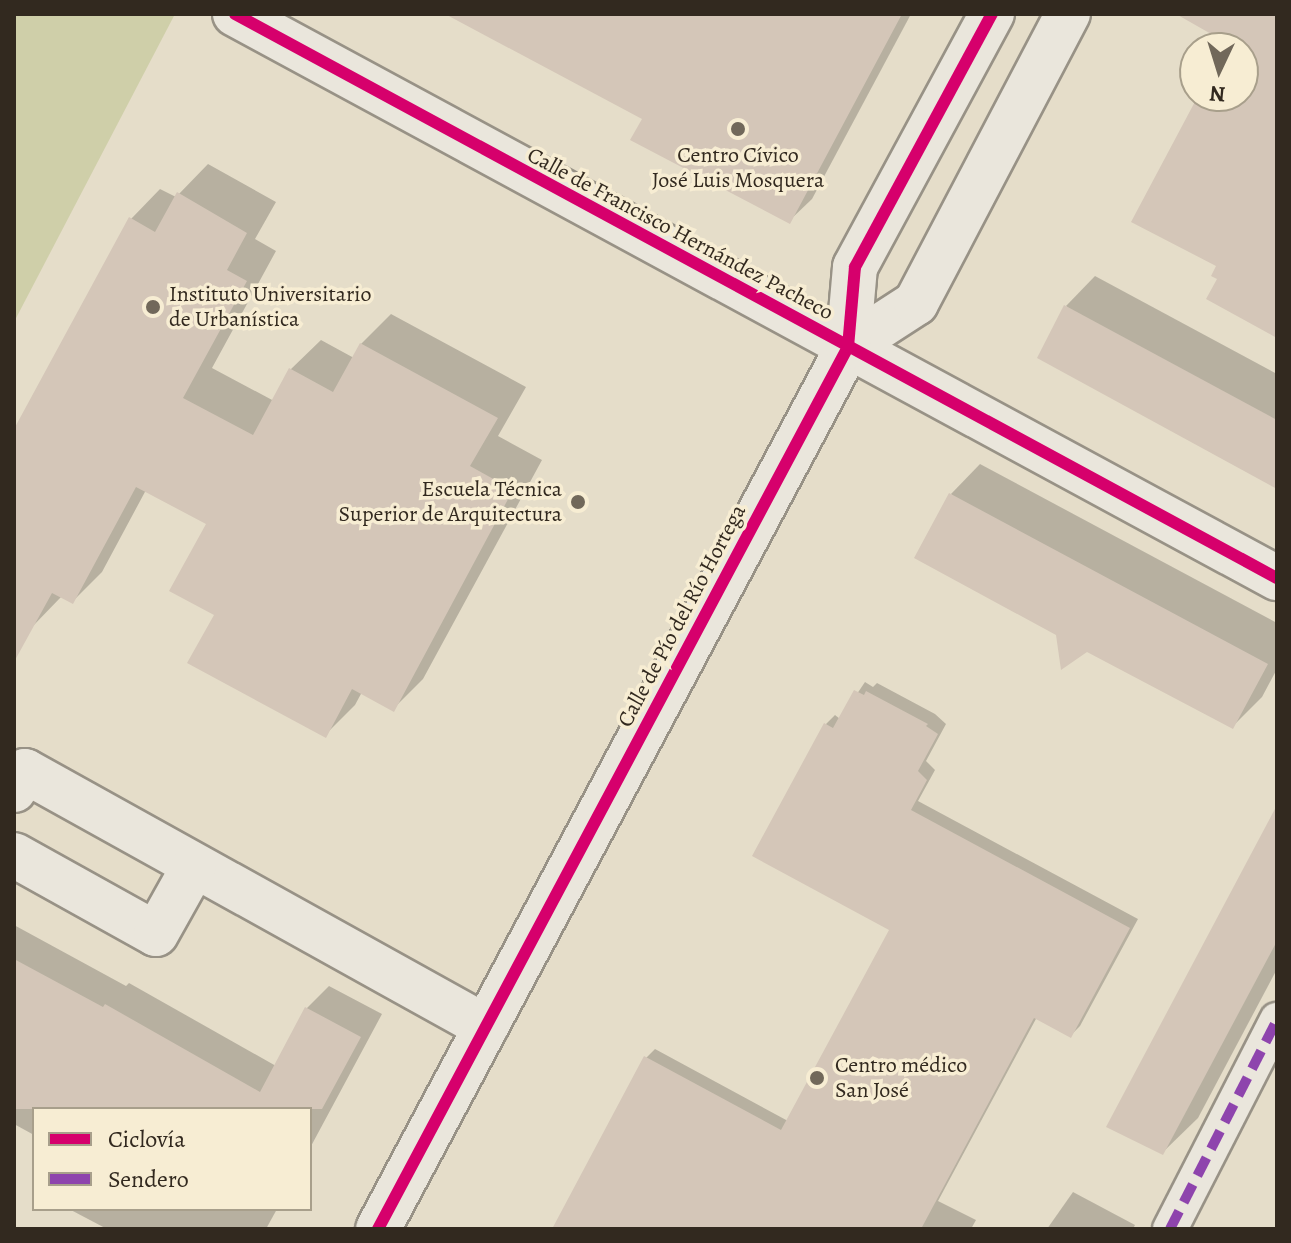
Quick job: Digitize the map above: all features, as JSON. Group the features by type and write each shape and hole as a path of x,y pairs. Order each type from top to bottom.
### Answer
{"street":[{"name":"Calle de Francisco Hernández Pacheco","path":"235,14 1277,578"},
{"name":"Calle de Pío del Río Hortega","path":"378,1229 848,347 855,267 992,14"},
{"name":"Calle de Pío del Río Hortega","path":"848,347 916,303 1068,14"},
{"path":"14,790 25,771 486,1027"},
{"path":"14,855 156,934 194,866"},
{"path":"1170,1229 1277,1020"}],"green space":[{"path":"14,14 175,14 14,322"}],"building":[{"name":"Centro Cívico José Luis Mosquera","path":"445,14 902,14 790,224 630,140 642,119"},
{"path":"1176,14 1277,14 1277,338 1206,299 1217,279 1211,276 1216,266 1131,222 1189,112 1259,112 1259,32 1208,32"},
{"path":"177,192 247,233 227,270 247,281 183,398 253,435 289,368 333,392 360,343 498,418 470,466 513,490 394,712 352,689 326,738 187,663 214,615 169,591 206,524 136,487 73,604 52,593 14,662 14,429 129,217 155,232"},
{"path":"1064,305 1277,420 1277,489 1037,358"},
{"path":"949,493 1268,664 1233,729 1087,652 1061,670 1056,635 914,558"},
{"path":"854,690 864,695 866,691 928,724 926,726 938,734 918,771 927,780 911,810 1130,928 1071,1038 1034,1018 921,1229 552,1229 644,1056 781,1130 889,930 752,856 824,723 833,728"},
{"path":"1277,805 1277,941 1163,1155 1106,1127"},
{"path":"14,959 103,1007 105,1004 260,1092 305,1007 361,1037 322,1109 14,1109"}],"marked path":[{"path":"1170,1229 1277,1020"}],"cycle path":[{"path":"235,14 1277,578"},
{"path":"378,1229 848,347 855,267 992,14"}],"place":[{"name":"Centro Cívico José Luis Mosquera","path":"738,129"},
{"name":"Instituto Universitario de Urbanística","path":"153,307"},
{"name":"Escuela Técnica Superior de Arquitectura","path":"578,502"},
{"name":"Centro médico San José","path":"817,1078"}]}
